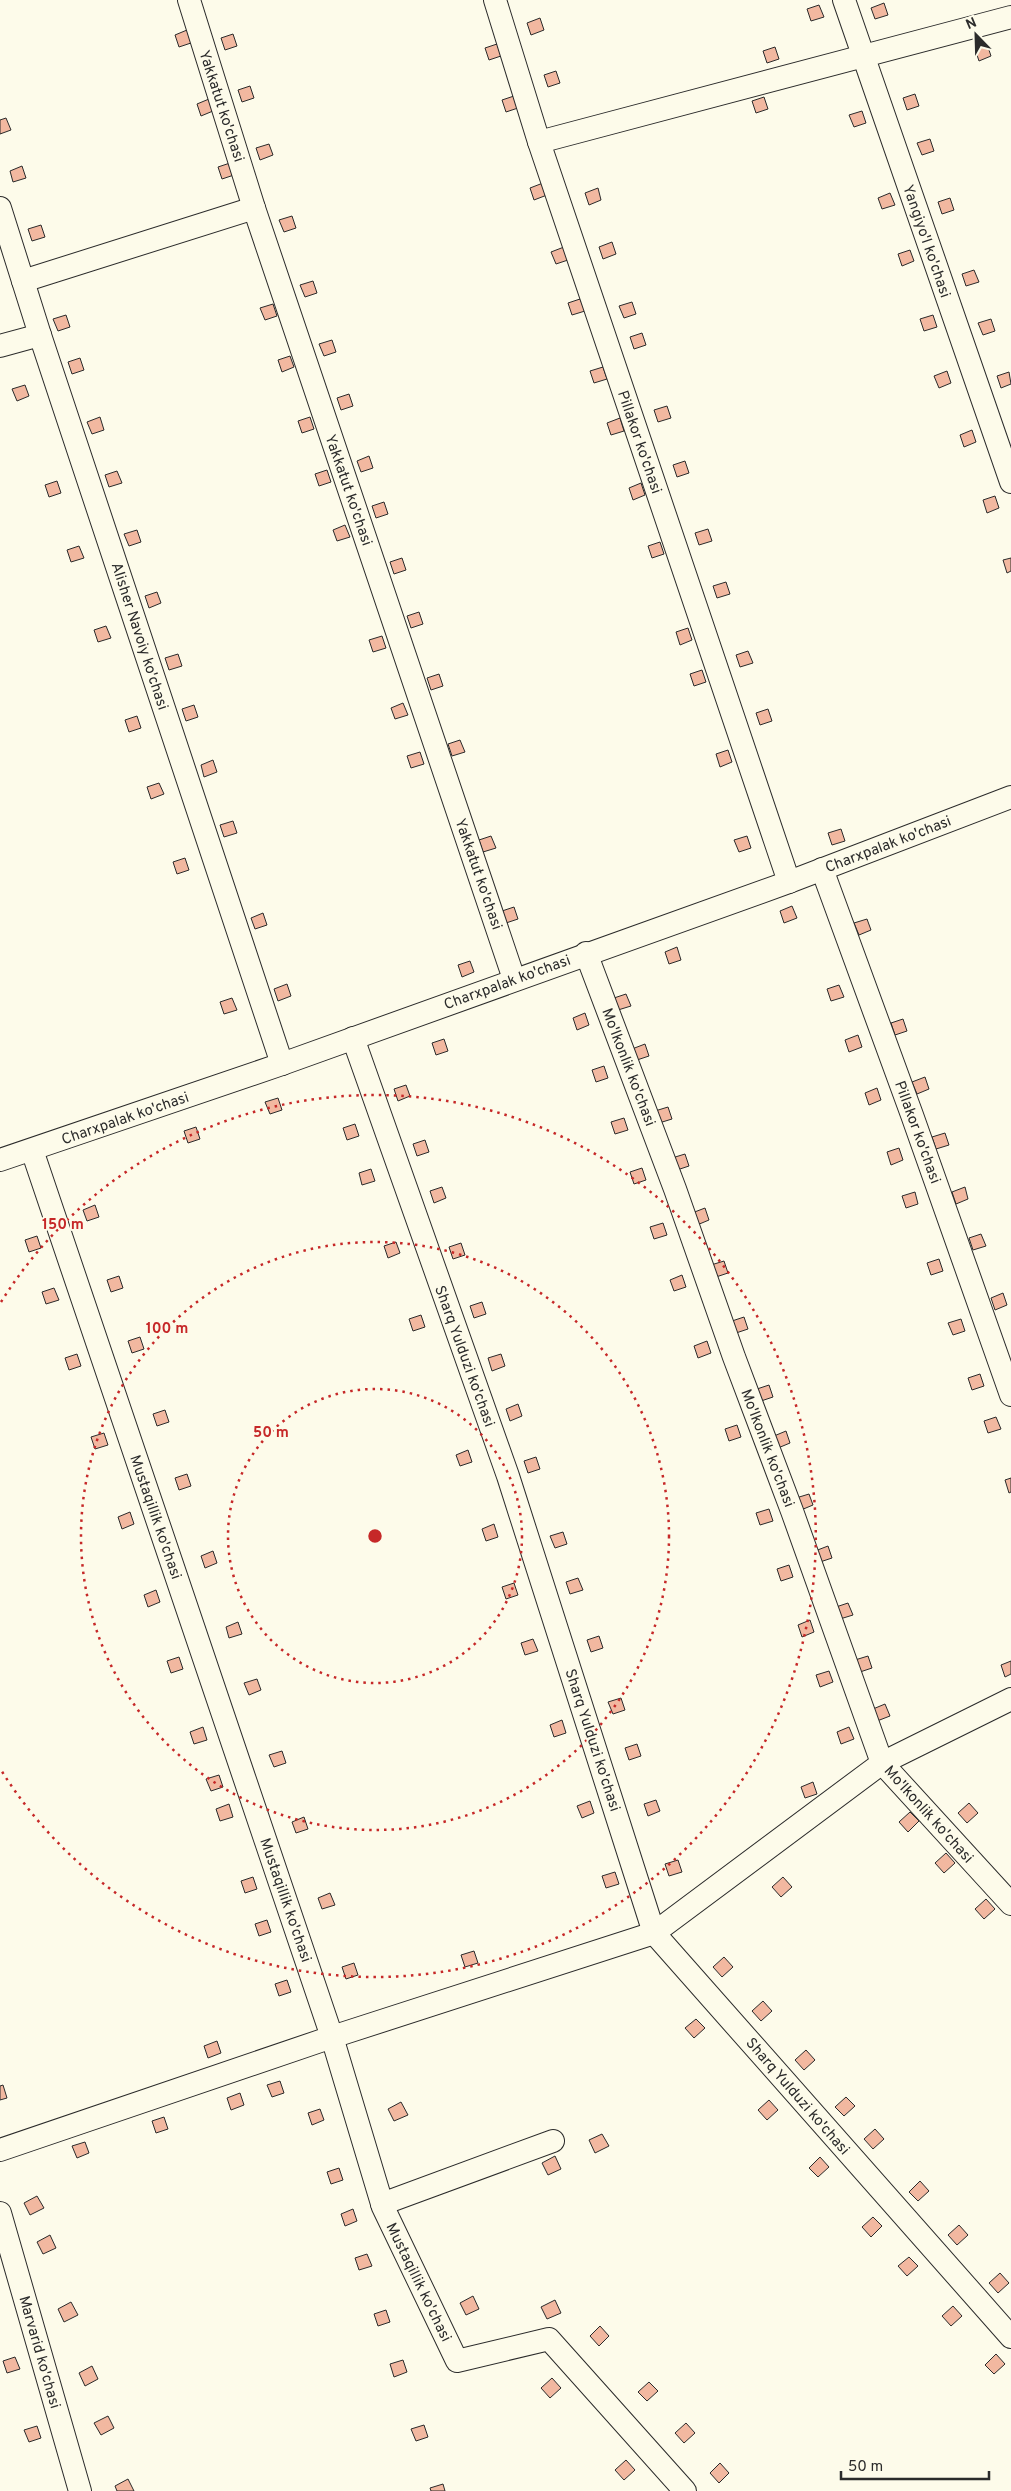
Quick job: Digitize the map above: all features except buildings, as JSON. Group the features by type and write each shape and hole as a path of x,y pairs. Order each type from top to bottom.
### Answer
{"street":[{"name":"Yakkatut ko'chasi","path":"188,0 254,208 514,979"},
{"name":"Pillakor ko'chasi","path":"495,0 539,142 789,882"},
{"name":"Yangiyo'l ko'chasi","path":"844,0 1011,482"},
{"path":"539,142 1011,17"},
{"name":"Alisher Navoiy ko'chasi","path":"0,208 40,335 282,1064"},
{"path":"23,281 254,208"},
{"path":"0,346 40,335"},
{"name":"Charxpalak ko'chasi","path":"0,1160 282,1064 586,953 789,882 1011,797"},
{"name":"Pillakor ko'chasi","path":"822,870 912,1115 1011,1395"},
{"name":"Mo'lkonlik ko'chasi","path":"586,953 675,1189 734,1358 792,1511 882,1763 1011,1904"},
{"name":"Sharq Yulduzi ko'chasi","path":"353,1038 508,1476 654,1933 1011,2337"},
{"name":"Mustaqillik ko'chasi","path":"32,1150 332,2037 382,2204 457,2361 549,2339 685,2491"},
{"path":"0,2150 332,2037 654,1933 882,1763 1011,1699"},
{"path":"382,2204 553,2141"},
{"name":"Marvarid ko'chasi","path":"0,2213 80,2491"}]}
